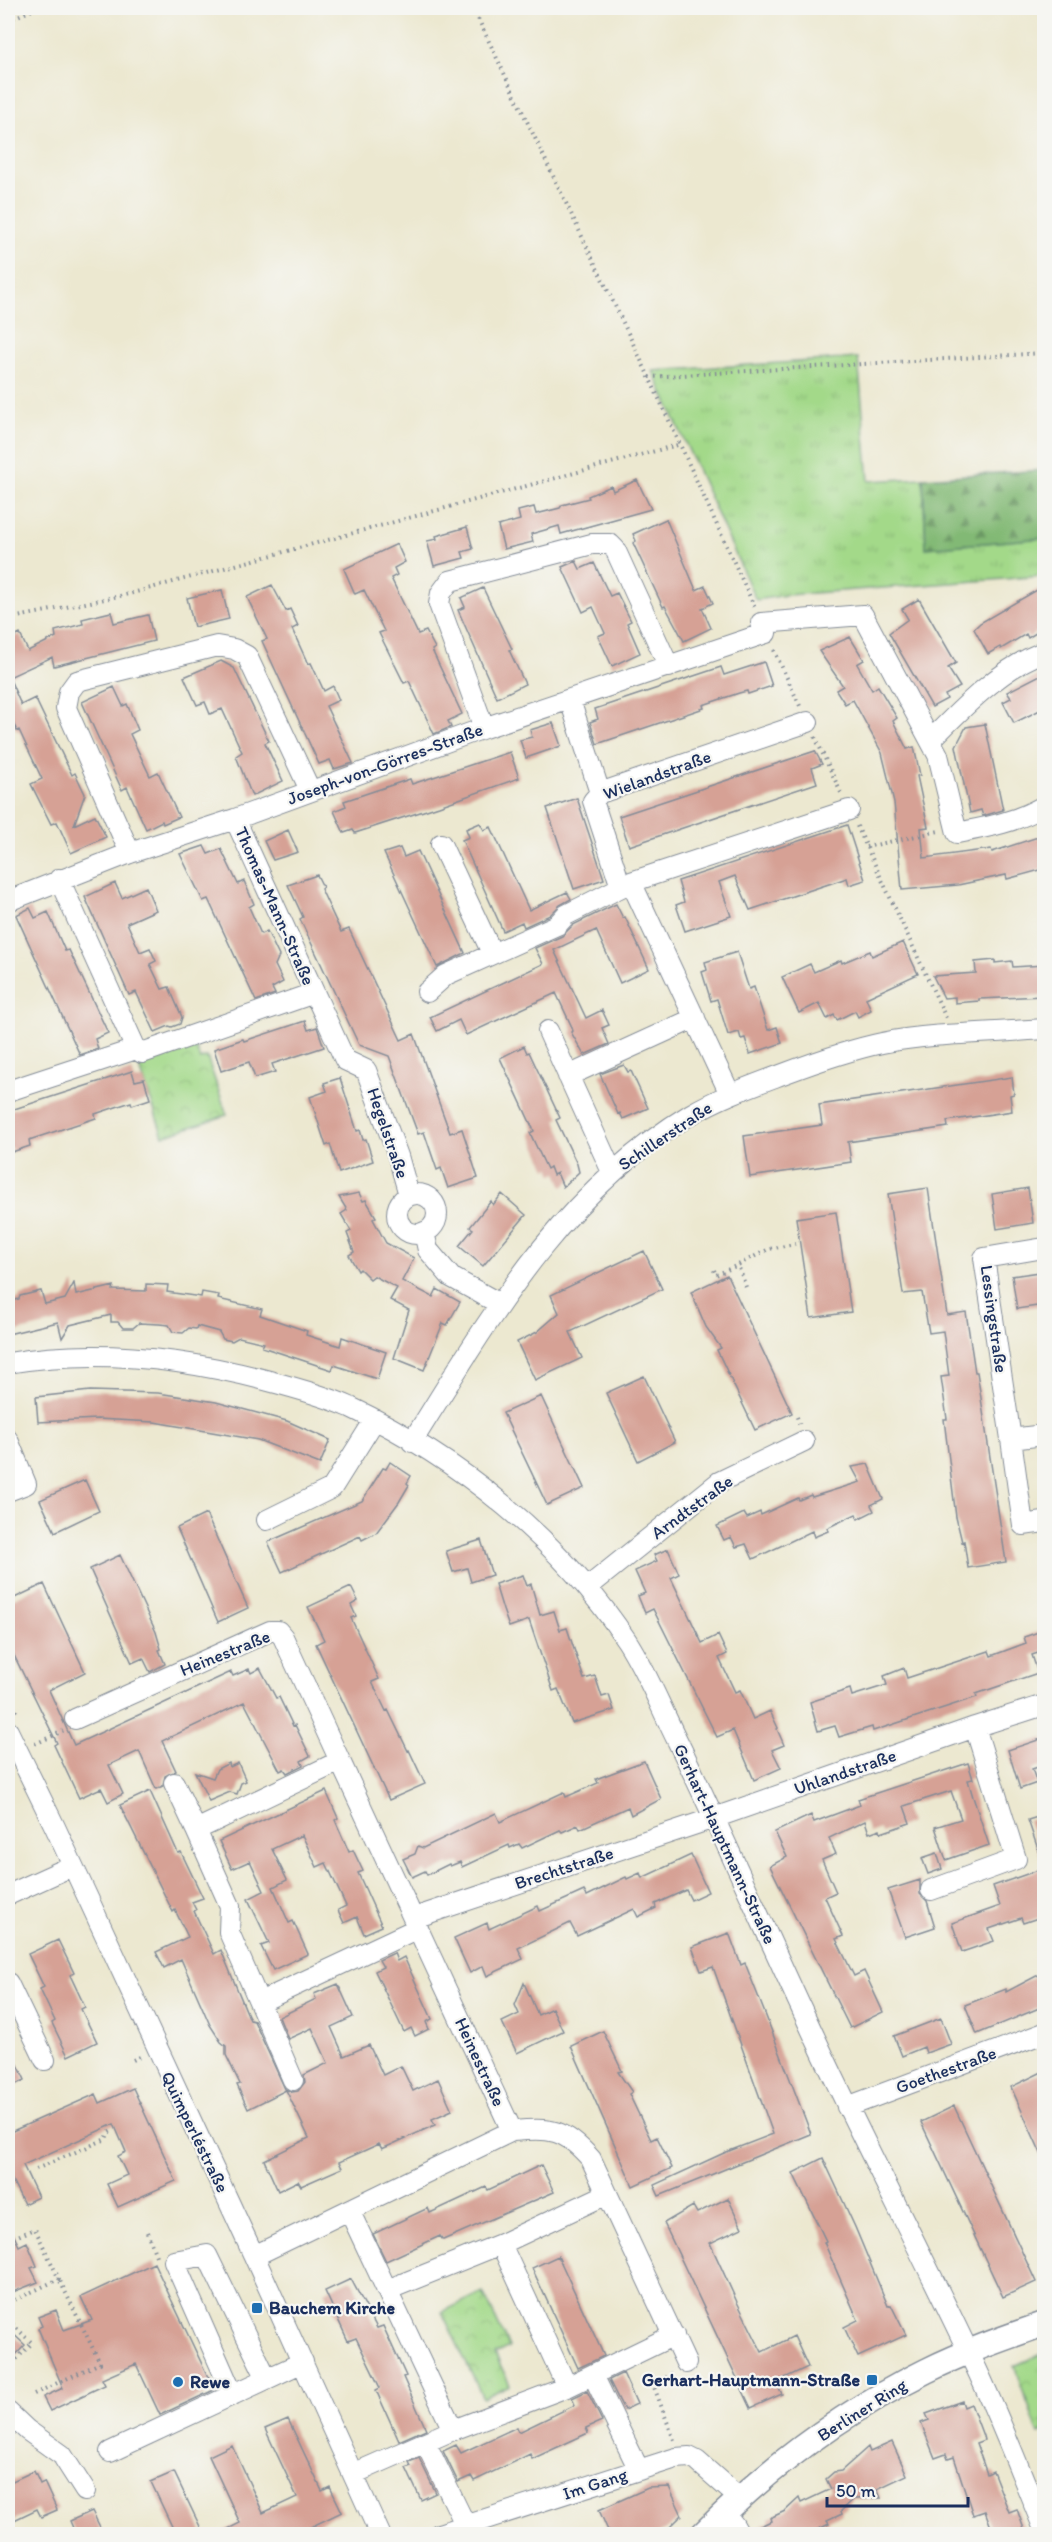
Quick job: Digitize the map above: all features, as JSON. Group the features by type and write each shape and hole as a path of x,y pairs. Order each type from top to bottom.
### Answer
{"main road":[{"name":"Berliner Ring","path":"703,2535 731,2506 832,2426 925,2372 969,2352 1044,2324"}],"street":[{"path":"484,728 440,604 441,593 450,581 592,544 610,544 615,549 669,667"},
{"name":"Joseph-von-Görres-Straße","path":"8,902 59,879 130,853 235,819 484,728 669,667 763,628 863,615 931,740"},
{"path":"130,853 66,708 69,692 77,681 217,646 234,649 247,656 310,790"},
{"path":"1044,652 1011,670 958,713 931,740 938,755 957,833 1005,824 1025,817 1044,806"},
{"path":"570,700 600,793"},
{"name":"Wielandstraße","path":"730,1094 695,1018 626,885 593,801 600,793 808,722"},
{"path":"427,992 446,975 557,925 566,915 626,885 849,810"},
{"name":"Thomas-Mann-Straße","path":"235,819 345,1060 366,1070"},
{"path":"441,844 492,953"},
{"path":"59,879 136,1048"},
{"name":"Thomas-Mann-Straße","path":"8,1091 136,1048 142,1053 314,993"},
{"path":"568,1076 695,1018"},
{"name":"Schillerstraße","path":"412,1442 500,1304 540,1248 612,1172 684,1119 730,1094 832,1056 862,1048 883,1043 1044,1029"},
{"path":"548,1031 612,1172"},
{"name":"Hegelstraße","path":"366,1070 410,1195 423,1194 434,1203 437,1216 435,1223 424,1232 428,1250 451,1277 500,1304"},
{"name":"Lessingstraße","path":"1044,1248 984,1258 1023,1525 1044,1522"},
{"name":"Gerhart-Hauptmann-Straße","path":"8,1363 39,1357 97,1355 163,1358 231,1371 289,1386 348,1406 445,1462 499,1502 548,1544 588,1587 629,1644 714,1818 847,2108 969,2352 1044,2529"},
{"path":"267,1520 332,1488 374,1421"},
{"path":"1011,1439 1044,1435"},
{"path":"8,1440 26,1484 8,1491"},
{"name":"Arndtstraße","path":"588,1587 719,1482 804,1441"},
{"name":"Heinestraße","path":"72,1724 270,1631 278,1631 283,1637 512,2131"},
{"name":"Uhlandstraße","path":"714,1818 975,1726 1044,1705"},
{"path":"931,1890 1016,1859 975,1726"},
{"name":"Quimperléstraße","path":"8,1731 254,2256 380,2535"},
{"path":"196,1830 340,1761"},
{"path":"174,1783 230,1906 229,1932 293,2080"},
{"name":"Brechtstraße","path":"416,1923 714,1818"},
{"path":"8,1895 72,1866"},
{"path":"260,2002 416,1923"},
{"path":"8,1983 45,2060"},
{"name":"Goethestraße","path":"847,2108 1044,2033"},
{"path":"254,2256 512,2131 545,2128 565,2135 591,2159 686,2363"},
{"path":"387,2290 501,2244 607,2194"},
{"path":"349,2210 453,2430"},
{"path":"501,2244 567,2387"},
{"path":"233,2395 174,2261 207,2255 267,2379"},
{"path":"353,2474 453,2430 567,2387 674,2335"},
{"path":"110,2452 303,2362"},
{"path":"593,2375 639,2470"},
{"path":"17,2404 27,2430 62,2455 85,2491"},
{"path":"425,2442 466,2526"},
{"path":"680,2457 697,2461 731,2506 734,2525 739,2535"},
{"name":"Im Gang","path":"439,2535 680,2457"}],"path":[{"path":"8,20 37,8"},
{"path":"473,8 650,377 763,628 943,1009 952,1036"},
{"path":"650,377 1044,353"},
{"path":"8,620 129,594 681,444"},
{"path":"866,847 943,830 957,833"},
{"path":"714,1270 716,1275 770,1249 795,1244"},
{"path":"738,1265 746,1287"},
{"path":"1044,1469 1044,1478"},
{"path":"17,1752 72,1724"},
{"path":"36,2169 106,2139 108,2133 113,2130"},
{"path":"8,2240 35,2229 100,2363 17,2404"},
{"path":"8,2303 59,2279"},
{"path":"8,2320 32,2343 8,2368"},
{"path":"680,2457 654,2387 686,2363"}],"green space":[{"path":"858,358 869,481 923,478 926,548 1044,538 1044,576 787,595 756,600 653,371"},
{"path":"1044,470 1044,538 926,548 923,478"},
{"path":"195,1046 200,1059 207,1057 227,1115 163,1136 139,1065"},
{"path":"483,2292 509,2347 495,2354 510,2385 483,2398 442,2312"},
{"path":"1044,2353 1044,2432 1039,2434 1014,2366"}],"building":[{"path":"637,480 651,509 561,534 559,526 531,534 533,542 504,549 498,526 520,520 518,511 534,507 536,514 560,508 562,505 589,498 588,496 611,486 613,491"},
{"path":"666,519 696,590 705,586 713,603 702,608 711,628 684,641 665,606 663,607 633,543 636,541 633,534"},
{"path":"467,527 473,549 462,552 464,558 434,566 427,541"},
{"path":"397,544 405,562 394,568 397,575 391,578 418,634 426,631 435,648 432,650 462,714 448,721 451,727 434,734 409,681 404,683 379,633 384,631 364,590 355,594 344,569"},
{"path":"576,561 580,569 594,563 610,596 617,593 631,621 627,623 640,653 612,666 598,636 605,633 593,607 583,612 562,567"},
{"path":"272,585 286,611 290,609 298,626 292,629 308,664 311,663 324,691 333,686 339,700 326,706 353,763 334,769 330,760 319,764 262,641 267,639 247,597"},
{"path":"1044,586 1044,628 1028,638 1026,634 988,654 974,629 980,623"},
{"path":"483,588 512,649 509,650 525,684 497,698 458,610 465,607 461,598"},
{"path":"222,590 229,619 194,627 187,598"},
{"path":"919,599 956,663 948,668 960,687 945,695 947,699 932,707 889,633 908,619 902,609"},
{"path":"111,612 114,623 148,615 154,641 54,666 52,657 9,677 21,705 35,698 72,775 75,773 85,794 74,825 95,815 106,837 71,853 57,822 51,824 31,784 42,779 8,712 8,640 20,634 28,651 56,637 55,631 83,624 82,619"},
{"path":"850,637 864,660 857,664 872,690 878,686 897,718 893,721 907,749 914,747 920,775 917,776 928,827 921,828 924,858 991,849 992,852 1044,835 1044,869 1007,879 1006,875 958,885 902,890 894,802 882,753 853,700 845,704 836,690 843,686 819,651"},
{"path":"221,661 234,668 269,741 265,743 283,781 252,796 236,756 242,752 222,709 210,714 205,702 197,705 184,677"},
{"path":"764,662 772,686 748,694 747,691 739,693 703,705 704,708 597,744 590,722 598,719 595,709 721,667 724,675"},
{"path":"1044,673 1044,708 1014,723 1003,702 1011,698 1007,692"},
{"path":"114,687 123,706 127,704 138,730 130,734 150,776 158,772 179,817 163,824 162,821 146,829 127,787 122,790 82,702"},
{"path":"553,723 561,746 526,758 520,740 532,737 530,730"},
{"path":"985,724 1003,810 983,816 981,810 970,813 956,746 966,727"},
{"path":"815,751 822,764 812,768 817,783 629,846 619,816"},
{"path":"510,752 519,778 439,806 355,833 353,830 344,833 334,811 346,806 344,801 410,779 412,784"},
{"path":"577,798 604,879 574,889 547,808"},
{"path":"480,823 484,830 491,827 529,910 567,892 571,899 560,905 550,915 524,927 522,922 503,931 462,840 469,837 466,829"},
{"path":"847,825 865,880 849,885 847,878 750,910 735,876 719,882 731,916 685,931 676,905 684,902 678,881"},
{"path":"288,830 298,852 273,860 264,841"},
{"path":"204,846 208,854 221,849 238,884 244,881 254,904 249,907 261,934 267,931 279,956 275,965 283,982 272,988 275,994 256,1001 208,899 203,901 180,854"},
{"path":"400,848 404,857 418,851 465,953 437,967 384,853"},
{"path":"317,875 341,932 349,929 401,1040 414,1034 450,1133 462,1129 478,1178 448,1188 441,1168 437,1170 424,1132 418,1134 389,1056 359,1045 300,919 303,917 288,885"},
{"path":"115,883 122,898 146,887 156,910 127,923 140,952 150,948 156,961 150,964 162,989 169,987 182,1017 180,1024 155,1032 136,992 129,995 85,897"},
{"path":"616,904 623,918 625,917 649,969 620,983 596,930 554,950 586,1018 602,1010 609,1025 602,1028 609,1044 584,1055 571,1032 573,1031 571,1025 556,993 466,1035 459,1020 437,1031 430,1017 543,964 535,948 562,936 573,925"},
{"path":"30,908 35,918 48,912 65,951 69,950 108,1033 95,1039 98,1049 80,1055 16,915"},
{"path":"903,942 918,974 866,998 871,1010 858,1017 855,1011 837,1020 834,1015 827,1019 819,1003 799,1013 782,977 810,964 814,972 870,951 872,956"},
{"path":"737,952 749,989 754,987 768,1030 777,1027 782,1043 750,1054 745,1038 741,1039 739,1032 728,1035 717,999 711,1001 702,972 707,970 705,962"},
{"path":"995,960 995,963 1012,961 1013,967 1044,965 1044,996 979,999 979,1001 955,1003 955,997 944,998 933,976 976,973 975,962"},
{"path":"305,1021 308,1030 317,1027 324,1047 272,1064 275,1072 255,1078 249,1062 221,1071 214,1049"},
{"path":"524,1046 560,1118 556,1120 577,1164 579,1172 563,1187 557,1173 553,1175 550,1167 547,1169 530,1133 534,1131 500,1058"},
{"path":"624,1065 628,1072 631,1071 648,1108 623,1119 620,1113 618,1114 600,1074"},
{"path":"132,1071 135,1081 144,1079 150,1099 132,1105 131,1102 95,1114 96,1118 29,1140 30,1146 12,1152 11,1147 8,1148 8,1111"},
{"path":"1012,1077 1014,1094 1010,1095 1012,1111 947,1121 948,1127 848,1142 851,1162 750,1177 744,1136 822,1125 819,1105"},
{"path":"340,1078 357,1131 360,1130 363,1140 366,1139 373,1161 339,1173 330,1144 326,1146 310,1097 327,1091 324,1083"},
{"path":"928,1188 947,1315 966,1312 1006,1562 968,1568 964,1541 962,1542 956,1517 944,1419 947,1419 941,1377 949,1376 943,1331 929,1333 922,1292 903,1294 888,1194"},
{"path":"1028,1188 1033,1223 997,1229 992,1194"},
{"path":"359,1193 376,1217 373,1219 386,1243 414,1258 402,1281 433,1297 437,1289 460,1302 447,1325 443,1323 424,1370 394,1358 409,1310 390,1300 397,1288 374,1276 370,1279 360,1269 358,1271 349,1255 354,1252 347,1233 351,1231 341,1214 347,1210 339,1197"},
{"path":"502,1194 526,1215 483,1266 459,1246 473,1229 470,1227 491,1201 493,1205"},
{"path":"836,1212 851,1312 811,1318 796,1218"},
{"path":"644,1251 662,1289 570,1332 582,1358 535,1380 517,1342 537,1332 559,1313 551,1295"},
{"path":"1039,1272 1042,1288 1044,1287 1044,1305 1017,1309 1012,1276"},
{"path":"727,1275 792,1413 755,1430 717,1350 721,1348 706,1327 691,1292"},
{"path":"74,1283 76,1295 114,1286 113,1290 146,1291 146,1284 168,1285 167,1292 201,1297 202,1292 219,1295 218,1299 262,1309 260,1315 307,1331 306,1335 340,1346 342,1337 386,1352 377,1379 334,1365 332,1370 262,1347 264,1343 239,1337 232,1341 223,1339 219,1332 197,1326 196,1329 189,1328 183,1333 173,1332 169,1325 159,1324 139,1323 133,1328 123,1328 118,1322 111,1322 111,1315 70,1325 62,1338 58,1322 8,1334 8,1302 19,1299 20,1296 41,1291 45,1304 65,1299"},
{"path":"644,1376 675,1442 638,1461 606,1393"},
{"path":"90,1391 158,1393 216,1402 287,1421 330,1440 320,1464 258,1440 154,1422 97,1419 38,1422 36,1397"},
{"path":"541,1396 584,1488 547,1505 503,1413"},
{"path":"390,1462 411,1476 407,1483 409,1485 399,1502 376,1533 362,1540 360,1536 282,1572 268,1542 362,1501 383,1468 386,1469"},
{"path":"868,1464 883,1499 871,1505 874,1511 858,1519 856,1514 827,1528 828,1531 814,1537 812,1531 753,1559 746,1544 736,1547 731,1537 724,1540 717,1526 744,1513 747,1518 760,1512 761,1515 798,1498 799,1500 811,1495 812,1497 860,1482 852,1467"},
{"path":"85,1480 99,1511 55,1532 40,1500"},
{"path":"206,1514 248,1608 218,1622 177,1528"},
{"path":"481,1540 492,1575 471,1582 467,1568 453,1572 446,1551"},
{"path":"668,1549 679,1574 671,1578 702,1643 718,1635 727,1654 719,1658 735,1692 740,1690 753,1719 770,1711 778,1728 784,1745 772,1750 781,1768 754,1780 733,1730 717,1737 653,1609 645,1613 638,1596 645,1593 635,1571 657,1561 654,1555"},
{"path":"120,1555 156,1632 161,1649 159,1650 165,1664 150,1672 143,1658 132,1663 90,1569"},
{"path":"523,1575 527,1586 531,1584 540,1615 554,1611 560,1630 567,1628 584,1679 595,1676 602,1697 609,1695 614,1710 572,1723 558,1689 553,1691 529,1620 509,1627 503,1610 495,1584"},
{"path":"44,1584 85,1672 49,1690 74,1745 231,1672 233,1676 249,1669 251,1673 260,1668 276,1698 279,1697 293,1726 295,1725 310,1756 301,1761 303,1765 287,1773 284,1769 280,1771 244,1702 162,1741 176,1771 165,1776 163,1786 156,1789 139,1751 109,1765 123,1794 108,1802 101,1788 79,1798 54,1745 57,1743 8,1643 8,1601"},
{"path":"351,1587 358,1601 351,1605 356,1616 351,1618 379,1679 372,1682 425,1784 389,1800 316,1644 324,1640 308,1607"},
{"path":"1044,1630 1044,1651 1032,1655 1038,1673 976,1694 977,1697 873,1731 872,1727 839,1737 835,1726 818,1731 810,1702 850,1689 852,1696 887,1685 884,1676 904,1668 907,1678 989,1651 991,1656 1026,1643 1024,1637"},
{"path":"1044,1738 1044,1765 1032,1769 1037,1783 1020,1789 1008,1750"},
{"path":"644,1761 661,1799 631,1815 628,1807 580,1829 578,1825 562,1832 560,1830 522,1848 519,1844 510,1848 509,1845 462,1867 460,1862 450,1866 449,1864 427,1875 425,1871 412,1877 403,1859 415,1854 418,1846 423,1848 496,1813 500,1822 564,1792 566,1797 598,1783 596,1779"},
{"path":"229,1763 230,1767 238,1763 246,1781 241,1783 237,1794 230,1792 209,1801 195,1772 213,1778 217,1769"},
{"path":"968,1763 973,1779 968,1780 989,1845 946,1860 935,1827 961,1819 951,1791 904,1806 910,1823 881,1833 880,1829 869,1833 865,1821 829,1838 836,1854 822,1860 836,1892 825,1897 843,1936 836,1939 854,1976 864,1971 883,2012 850,2028 770,1866 787,1857 775,1832 811,1815 814,1822 860,1805 858,1799"},
{"path":"150,1791 178,1853 181,1852 203,1898 192,1902 196,1910 194,1911 214,1954 221,1950 250,2020 254,2021 285,2089 292,2092 298,2091 305,2082 304,2075 328,2063 312,2028 288,2039 279,2017 316,1999 314,1994 338,1984 353,2017 331,2027 344,2056 369,2045 383,2075 401,2066 413,2091 438,2079 452,2110 432,2119 435,2125 382,2149 379,2144 339,2162 342,2168 301,2186 298,2181 278,2191 264,2160 309,2138 286,2090 248,2109 237,2085 240,2084 226,2055 226,2046 210,2025 181,1959 164,1968 156,1952 188,1937 175,1910 173,1912 120,1805"},
{"path":"326,1791 338,1818 335,1820 349,1852 353,1850 363,1871 358,1873 382,1926 364,1934 357,1917 344,1923 338,1910 346,1906 326,1863 317,1867 302,1835 272,1849 287,1880 273,1887 289,1923 293,1921 308,1954 273,1970 261,1946 269,1943 248,1899 264,1891 250,1861 232,1869 219,1841"},
{"path":"1044,1815 1044,1860 1042,1861 1028,1820"},
{"path":"937,1853 942,1869 928,1874 922,1858"},
{"path":"691,1855 708,1892 691,1900 686,1890 655,1904 656,1908 638,1917 634,1909 577,1936 570,1923 518,1948 523,1959 487,1976 483,1966 470,1973 454,1938 487,1923 489,1929 538,1906 540,1911 584,1891 587,1896 626,1877 627,1879 640,1873 642,1878"},
{"path":"1044,1868 1044,1916 1023,1923 1021,1918 989,1929 994,1941 962,1952 952,1923 1000,1906 993,1886"},
{"path":"920,1880 920,1894 927,1901 935,1927 905,1937 888,1890"},
{"path":"729,1933 741,1965 745,1963 811,2134 659,2196 654,2185 724,2153 773,2134 713,1967 701,1971 692,1947"},
{"path":"58,1940 74,1973 70,1975 85,2007 81,2009 97,2042 68,2056 52,2023 55,2021 40,1989 44,1987 28,1954"},
{"path":"394,1953 397,1961 404,1957 432,2019 426,2022 429,2029 415,2036 411,2028 404,2032 375,1971 383,1967 379,1960"},
{"path":"1044,1972 1044,2006 977,2034 965,2005 1006,1989 1006,1992"},
{"path":"524,1983 538,2015 552,2008 563,2031 517,2053 502,2022 519,2014 515,2005"},
{"path":"941,2018 951,2044 926,2053 924,2047 902,2056 894,2036"},
{"path":"603,2031 622,2071 618,2072 632,2092 629,2094 651,2140 657,2137 672,2168 633,2186 571,2046"},
{"path":"8,2043 25,2080 8,2088"},
{"path":"1044,2071 1044,2160 1011,2087"},
{"path":"133,2088 176,2181 118,2207 107,2184 127,2175 118,2156 126,2152 114,2124 23,2165 38,2197 24,2204 8,2172 8,2133 96,2094 100,2103"},
{"path":"954,2106 1036,2282 1003,2297 921,2122"},
{"path":"823,2158 888,2306 891,2305 906,2335 858,2357 844,2327 858,2320 824,2242 826,2241 793,2173"},
{"path":"541,2165 554,2192 443,2240 440,2236 386,2261 373,2234 428,2208 430,2213 486,2187 488,2190"},
{"path":"728,2198 742,2228 710,2243 737,2302 762,2352 794,2336 808,2367 776,2382 782,2394 751,2408 664,2223 693,2206 697,2213"},
{"path":"8,2223 19,2246 27,2242 37,2266 31,2268 38,2282 8,2294"},
{"path":"558,2256 604,2356 578,2368 532,2268"},
{"path":"154,2263 210,2377 214,2390 160,2415 136,2364 102,2379 105,2385 50,2411 43,2397 63,2388 38,2328 42,2326 38,2317 56,2310 64,2330 92,2320 81,2297"},
{"path":"351,2279 377,2328 383,2326 406,2376 403,2377 426,2429 399,2441 376,2390 380,2388 356,2338 348,2341 325,2291"},
{"path":"8,2329 25,2345 8,2363"},
{"path":"623,2373 637,2404 624,2410 609,2380"},
{"path":"587,2391 602,2421 586,2428 588,2433 532,2459 530,2454 474,2481 471,2476 458,2482 443,2451 456,2445 461,2453 517,2427 519,2432 575,2405 572,2398"},
{"path":"962,2401 964,2407 971,2404 983,2436 984,2440 976,2443 987,2474 993,2471 1009,2512 1017,2509 1026,2535 994,2535 985,2511 973,2515 954,2457 948,2459 946,2454 935,2458 921,2423 929,2420 926,2414"},
{"path":"288,2419 322,2491 330,2487 342,2512 294,2535 216,2535 240,2523 209,2456 232,2445 263,2513 297,2497 265,2429"},
{"path":"892,2442 907,2475 877,2489 881,2498 854,2499 841,2511 842,2514 827,2521 829,2524 807,2535 751,2535 750,2531 771,2521 770,2518 785,2511 799,2498 801,2503 831,2489 826,2479 834,2472 841,2471 868,2447 870,2452"},
{"path":"419,2458 436,2493 421,2500 406,2468 411,2466 409,2462"},
{"path":"34,2471 40,2484 44,2482 57,2510 41,2517 37,2509 8,2523 8,2483"},
{"path":"174,2472 204,2535 176,2535 151,2482"},
{"path":"669,2487 682,2515 668,2529 656,2535 610,2535 599,2510 648,2488"},
{"path":"92,2511 104,2535 76,2535 70,2521"}],"place":[{"name":"Bauchem Kirche","path":"257,2308"},
{"name":"Gerhart-Hauptmann-Straße","path":"872,2380"},
{"name":"Rewe","path":"178,2382"}]}
